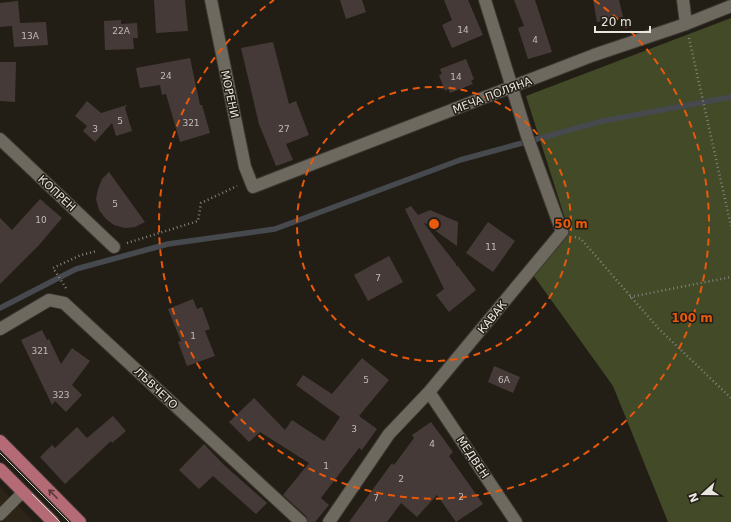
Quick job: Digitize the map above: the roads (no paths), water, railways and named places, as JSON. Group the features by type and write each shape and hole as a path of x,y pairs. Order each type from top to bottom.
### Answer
{"main road":[{"path":"0,441 80,522"},
{"path":"0,469 53,522"}],"street":[{"name":"МОРЕНИ","path":"211,0 245,167 252,183"},
{"path":"485,0 512,88"},
{"path":"683,0 686,24"},
{"name":"МЕЧА ПОЛЯНА","path":"252,183 512,88 594,56 686,24 731,6"},
{"name":"КАВАК","path":"329,522 389,434 429,392 562,232 527,136 512,88"},
{"name":"КОПРЕН","path":"0,140 114,247"},
{"name":"ЛЪВЧЕТО","path":"0,329 49,300 64,303 301,522"},
{"name":"МЕДВЕН","path":"429,392 516,522"}],"lane":[{"path":"0,515 23,492"}],"waterway":[{"path":"0,308 76,269 168,244 275,229 460,160 603,121 731,97"}],"tram line":[{"path":"0,453 69,522"},
{"path":"32,494 60,522"}]}
